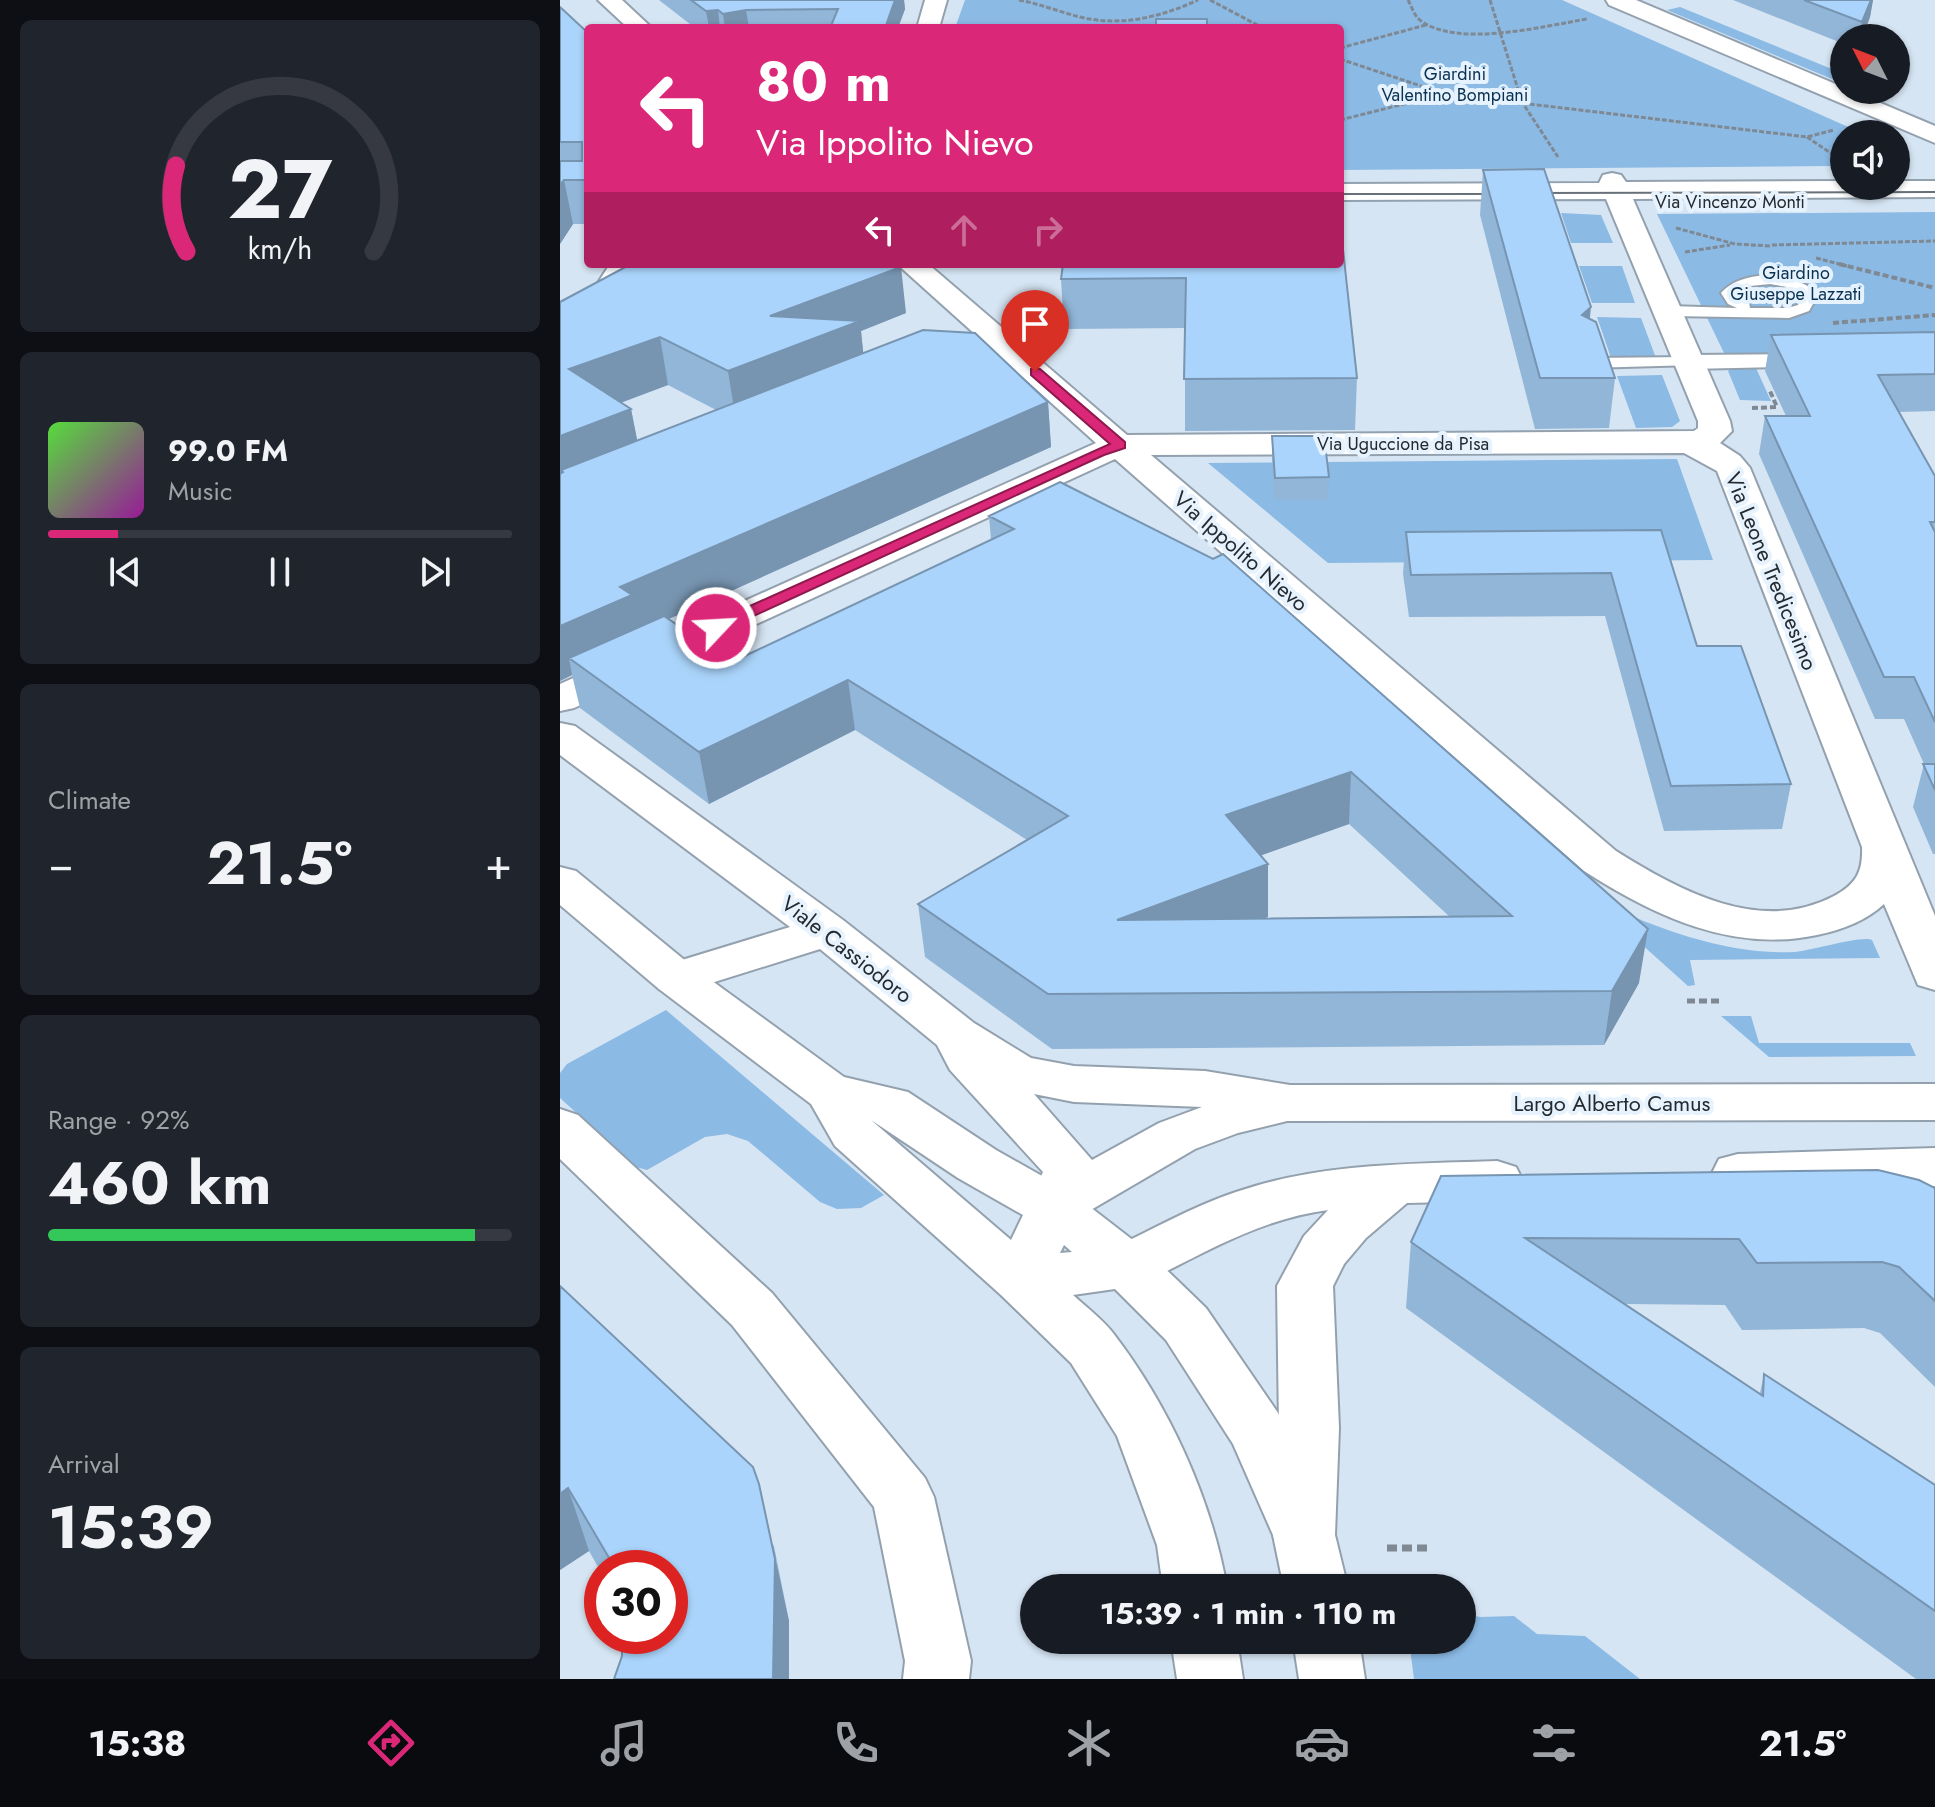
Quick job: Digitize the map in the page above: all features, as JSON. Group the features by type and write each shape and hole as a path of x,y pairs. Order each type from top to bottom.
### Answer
{"street":[{"path":"609,0 636,24"},
{"path":"929,24 936,0"},
{"path":"1617,0 1923,129"},
{"path":"1923,129 1902,116 1934,107"},
{"name":"Via Vincenzo Monti","path":"1344,182 1616,191 1830,171"},
{"name":"Via Vincenzo Monti","path":"1344,202 1616,191 1926,184"},
{"path":"1344,192 1616,191 1714,421 1715,431 1706,438 1687,443"},
{"name":"Via Ippolito Nievo","path":"916,268 1609,869 1647,891 1709,915 1763,926 1822,920 1853,905 1884,873 1887,861 1884,848"},
{"path":"957,346 991,333"},
{"path":"1689,362 1834,361"},
{"name":"Via Uguccione da Pisa","path":"1120,445 1687,443"},
{"name":"Via Leone Tredicesimo","path":"1687,443 1711,450 1733,468 1884,848"},
{"path":"560,699 1120,445"},
{"name":"Viale Cassiodoro","path":"560,735 827,931 957,1035 968,1058 1071,1169 1053,1207"},
{"path":"1884,848 1935,974"},
{"path":"560,881 676,978 829,1092 853,1133 1021,1280 1091,1347 1143,1427 1188,1545 1193,1574"},
{"path":"676,978 827,931"},
{"name":"Largo Alberto Camus","path":"957,1035 1014,1071 1042,1079 1074,1084 1205,1089 1290,1103 1935,1102"},
{"path":"829,1092 890,1105 977,1164 1053,1207 1127,1266 1186,1324 1257,1431 1310,1561"},
{"name":"Largo Alberto Camus","path":"1053,1207 1177,1136 1228,1117 1290,1103"},
{"path":"560,1128 752,1309 903,1497 938,1661 936,1679"},
{"path":"1691,1174 1935,1167"},
{"path":"1021,1280 1127,1266 1254,1206 1323,1192 1394,1184 1550,1179"},
{"path":"1310,1561 1305,1286 1323,1251 1347,1224 1394,1184"},
{"path":"1021,1280 1053,1207"},
{"path":"1206,1654 1210,1679"},
{"path":"1328,1654 1332,1679"}],"lane":[{"path":"560,321 594,301 615,268"},
{"path":"1668,311 1789,313 1804,308 1811,295 1785,283 1746,282 1728,293 1733,301 1744,305"},
{"path":"1588,363 1689,362"}],"path":[{"path":"1019,0 1068,14 1115,22 1148,19 1198,0"},
{"path":"1210,0 1255,24"},
{"path":"1408,0 1417,19 1427,25 1471,33 1503,32 1599,17"},
{"path":"1490,0 1503,32 1522,102 1559,158"},
{"path":"1344,47 1427,25"},
{"path":"1344,60 1445,94 1807,137 1830,131"},
{"path":"1344,119 1445,94"},
{"path":"1807,137 1830,158"},
{"path":"1771,245 1935,241"},
{"path":"1677,253 1735,244"},
{"path":"1834,361 1800,326 1935,315"},
{"path":"1687,1001 1720,1001"},
{"path":"1387,1548 1429,1548"}],"green space":[{"name":"Giardini Valentino Bompiani","path":"965,0 1562,0 1832,120 1830,120 1830,166 1344,170 1344,24 956,24"},
{"path":"1680,7 1830,68 1830,78 1667,10"},
{"name":"Giardino Giuseppe Lazzati","path":"1935,212 1935,352 1725,355 1657,214"},
{"path":"1561,213 1601,215 1613,243 1571,243"},
{"path":"1579,266 1622,266 1635,303 1592,303"},
{"path":"1597,317 1641,318 1656,358 1611,358"},
{"path":"1732,368 1756,368 1771,401 1740,400 1728,371"},
{"path":"1662,375 1680,421 1672,427 1636,428 1617,376"},
{"path":"1677,459 1713,560 1328,563 1208,463"},
{"path":"1603,904 1649,923 1720,945 1794,952 1866,939 1872,940 1880,958 1690,960 1695,985 1688,986 1600,907"},
{"path":"666,1010 884,1195 861,1208 837,1209 820,1202 748,1141 727,1134 705,1137 647,1170 636,1167 560,1098 560,1073 567,1064"},
{"path":"1721,1016 1751,1016 1759,1043 1910,1043 1916,1056 1769,1057"},
{"path":"1476,1616 1514,1616 1537,1634 1585,1636 1640,1679 1414,1679 1411,1654 1476,1654"}],"building":[{"path":"691,0 895,0 886,24 832,24 838,9 746,10 723,14 718,10 706,11"},
{"path":"1804,0 1871,0 1862,22"},
{"path":"560,7 584,29 584,180 564,180 560,185 560,161 582,161 582,142 560,142"},
{"path":"1156,19 1207,19 1207,24 1156,24"},
{"path":"1544,169 1591,307 1582,315 1596,322 1615,378 1540,378 1483,170"},
{"path":"1344,259 1357,378 1184,379 1186,278 1061,279 1062,268 1344,268"},
{"path":"624,268 898,268 770,316 860,321 728,371 660,337 569,369 631,409 560,436 560,302"},
{"path":"923,330 975,333 1048,402 620,587 632,595 560,626 561,470"},
{"path":"1935,332 1935,374 1878,375 1935,476 1935,522 1930,522 1935,532 1935,722 1914,677 1884,677 1765,416 1810,416 1771,335"},
{"path":"1272,436 1324,436 1329,477 1275,478"},
{"path":"1060,482 1213,559 1223,554 1648,929 1612,991 1048,994 918,904 1068,816 848,680 699,752 569,658 664,616 732,662 1014,529 989,516","holes":["1351,772 1512,916 1117,920 1268,864 1226,815"]},
{"path":"1661,530 1697,646 1741,646 1791,784 1671,786 1611,573 1411,575 1406,532"},
{"path":"1923,764 1935,764 1935,790"},
{"path":"1878,1170 1919,1180 1935,1188 1935,1301 1899,1267 1882,1262 1757,1263 1739,1239 1525,1238 1763,1396 1764,1374 1935,1485 1935,1611 1411,1242 1441,1176"},
{"path":"560,1286 753,1467 775,1559 773,1679 614,1679 622,1654 688,1654 688,1550 604,1550 568,1488 560,1494"}],"tram line":[{"path":"1532,193 1935,192"},
{"path":"1344,194 1504,194"}],"route":[{"path":"716,628 1120,445 1035,372"}]}
